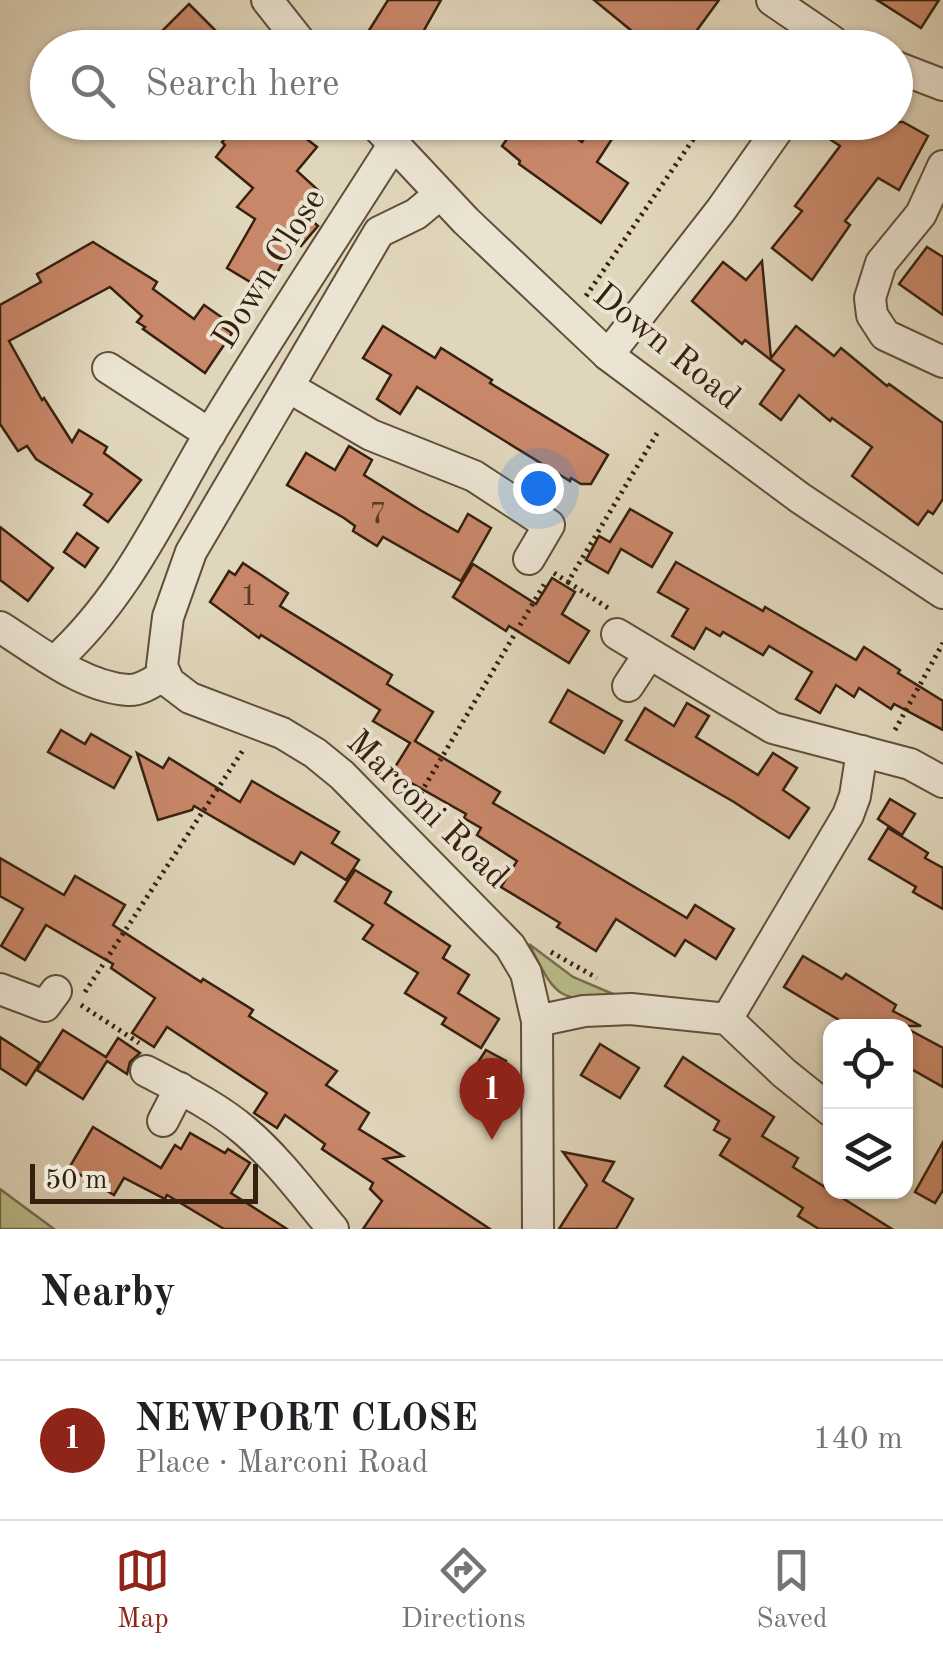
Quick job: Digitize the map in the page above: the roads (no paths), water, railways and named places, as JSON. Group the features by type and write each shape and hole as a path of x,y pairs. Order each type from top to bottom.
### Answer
{"street":[{"path":"267,0 291,30"},
{"path":"772,0 814,30"},
{"path":"913,74 943,85"},
{"name":"Down Close","path":"55,661 85,633 126,582 380,140"},
{"name":"Down Road","path":"389,140 608,355 800,498 943,593"},
{"path":"608,355 722,210 771,140"},
{"path":"943,166 922,214 881,263 870,298 872,315 885,335 943,362"},
{"path":"0,626 55,661 102,683 127,690 140,688 164,675 164,634 191,552 379,232 416,214 440,194"},
{"path":"108,368 210,434"},
{"path":"290,388 371,435 474,476 548,525 541,566"},
{"path":"617,634 773,728 916,766 943,782"},
{"path":"628,686 649,654"},
{"name":"Marconi Road","path":"164,675 190,698 260,722 325,760 502,936 518,957 530,987 536,1021 538,1229"},
{"path":"727,1020 848,815 872,753"},
{"path":"0,990 45,1006 56,991"},
{"path":"536,1021 584,1010 631,1008 727,1020 829,1109"},
{"path":"146,1071 244,1130 333,1229"},
{"path":"163,1121 180,1088"}],"place":[{"name":"NEWPORT CLOSE","path":"492,1140"}]}
